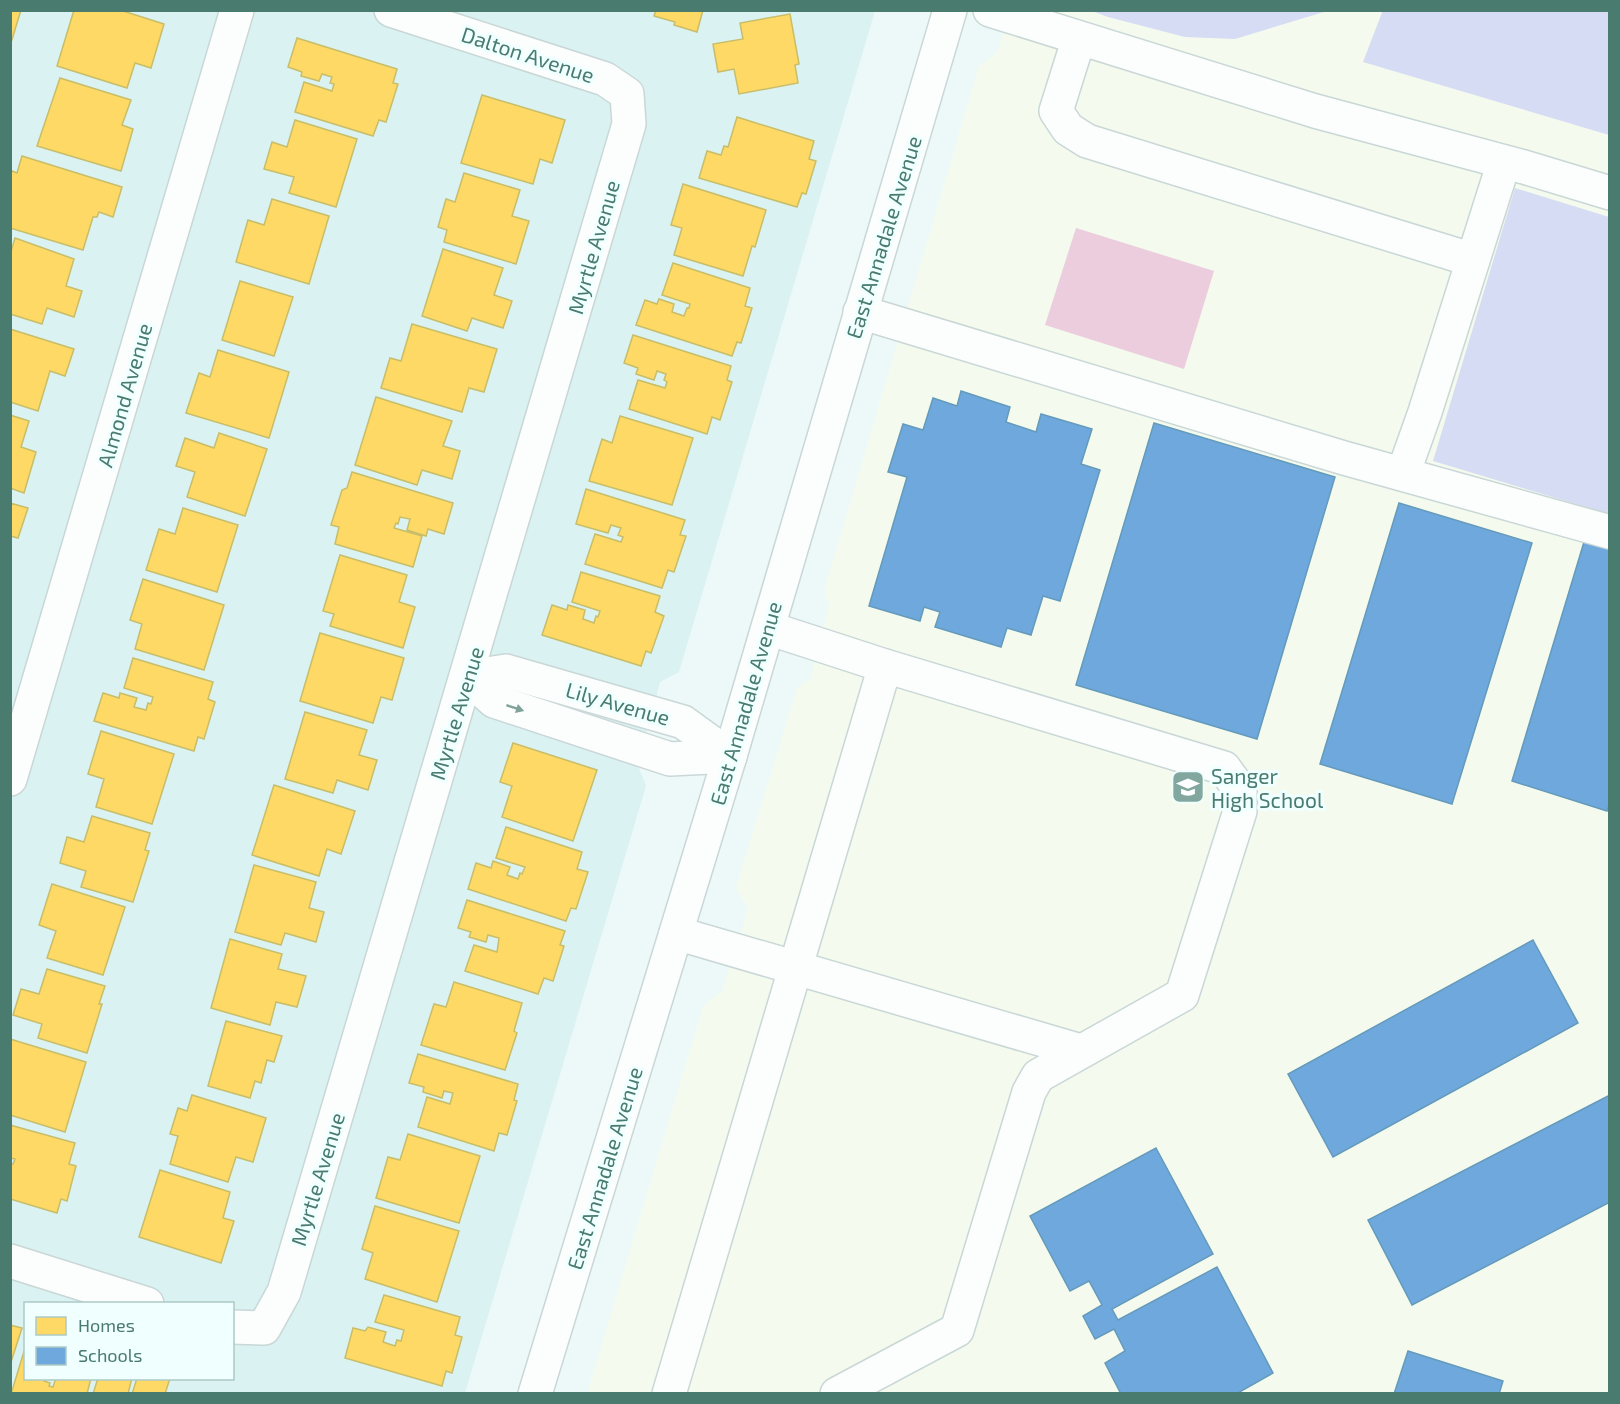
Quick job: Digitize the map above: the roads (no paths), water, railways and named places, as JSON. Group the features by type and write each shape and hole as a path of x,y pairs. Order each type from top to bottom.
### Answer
{"street":[{"name":"Almond Avenue","path":"10,779 237,10"},
{"name":"Dalton Avenue","path":"391,10 605,79 627,94"},
{"name":"East Annadale Avenue","path":"535,1394 730,756 950,10"},
{"path":"990,10 1315,111 1610,193"},
{"path":"1079,38 1056,111 1068,129 1088,141 1473,260"},
{"name":"Myrtle Avenue","path":"248,1328 284,1292 629,124 627,94"},
{"path":"1403,474 1425,412 1504,162"},
{"path":"860,312 1403,474 1610,532"},
{"path":"768,628 885,666 1224,768 1240,790 1240,811 1182,995 1038,1076 1029,1092 957,1330 837,1394"},
{"path":"669,1394 885,666"},
{"name":"Lily Avenue","path":"467,677 506,671 682,722 730,756"},
{"path":"676,933 1081,1051"},
{"path":"10,1261 141,1302"}],"place":[{"name":"Sanger High School","path":"1188,787"}]}
